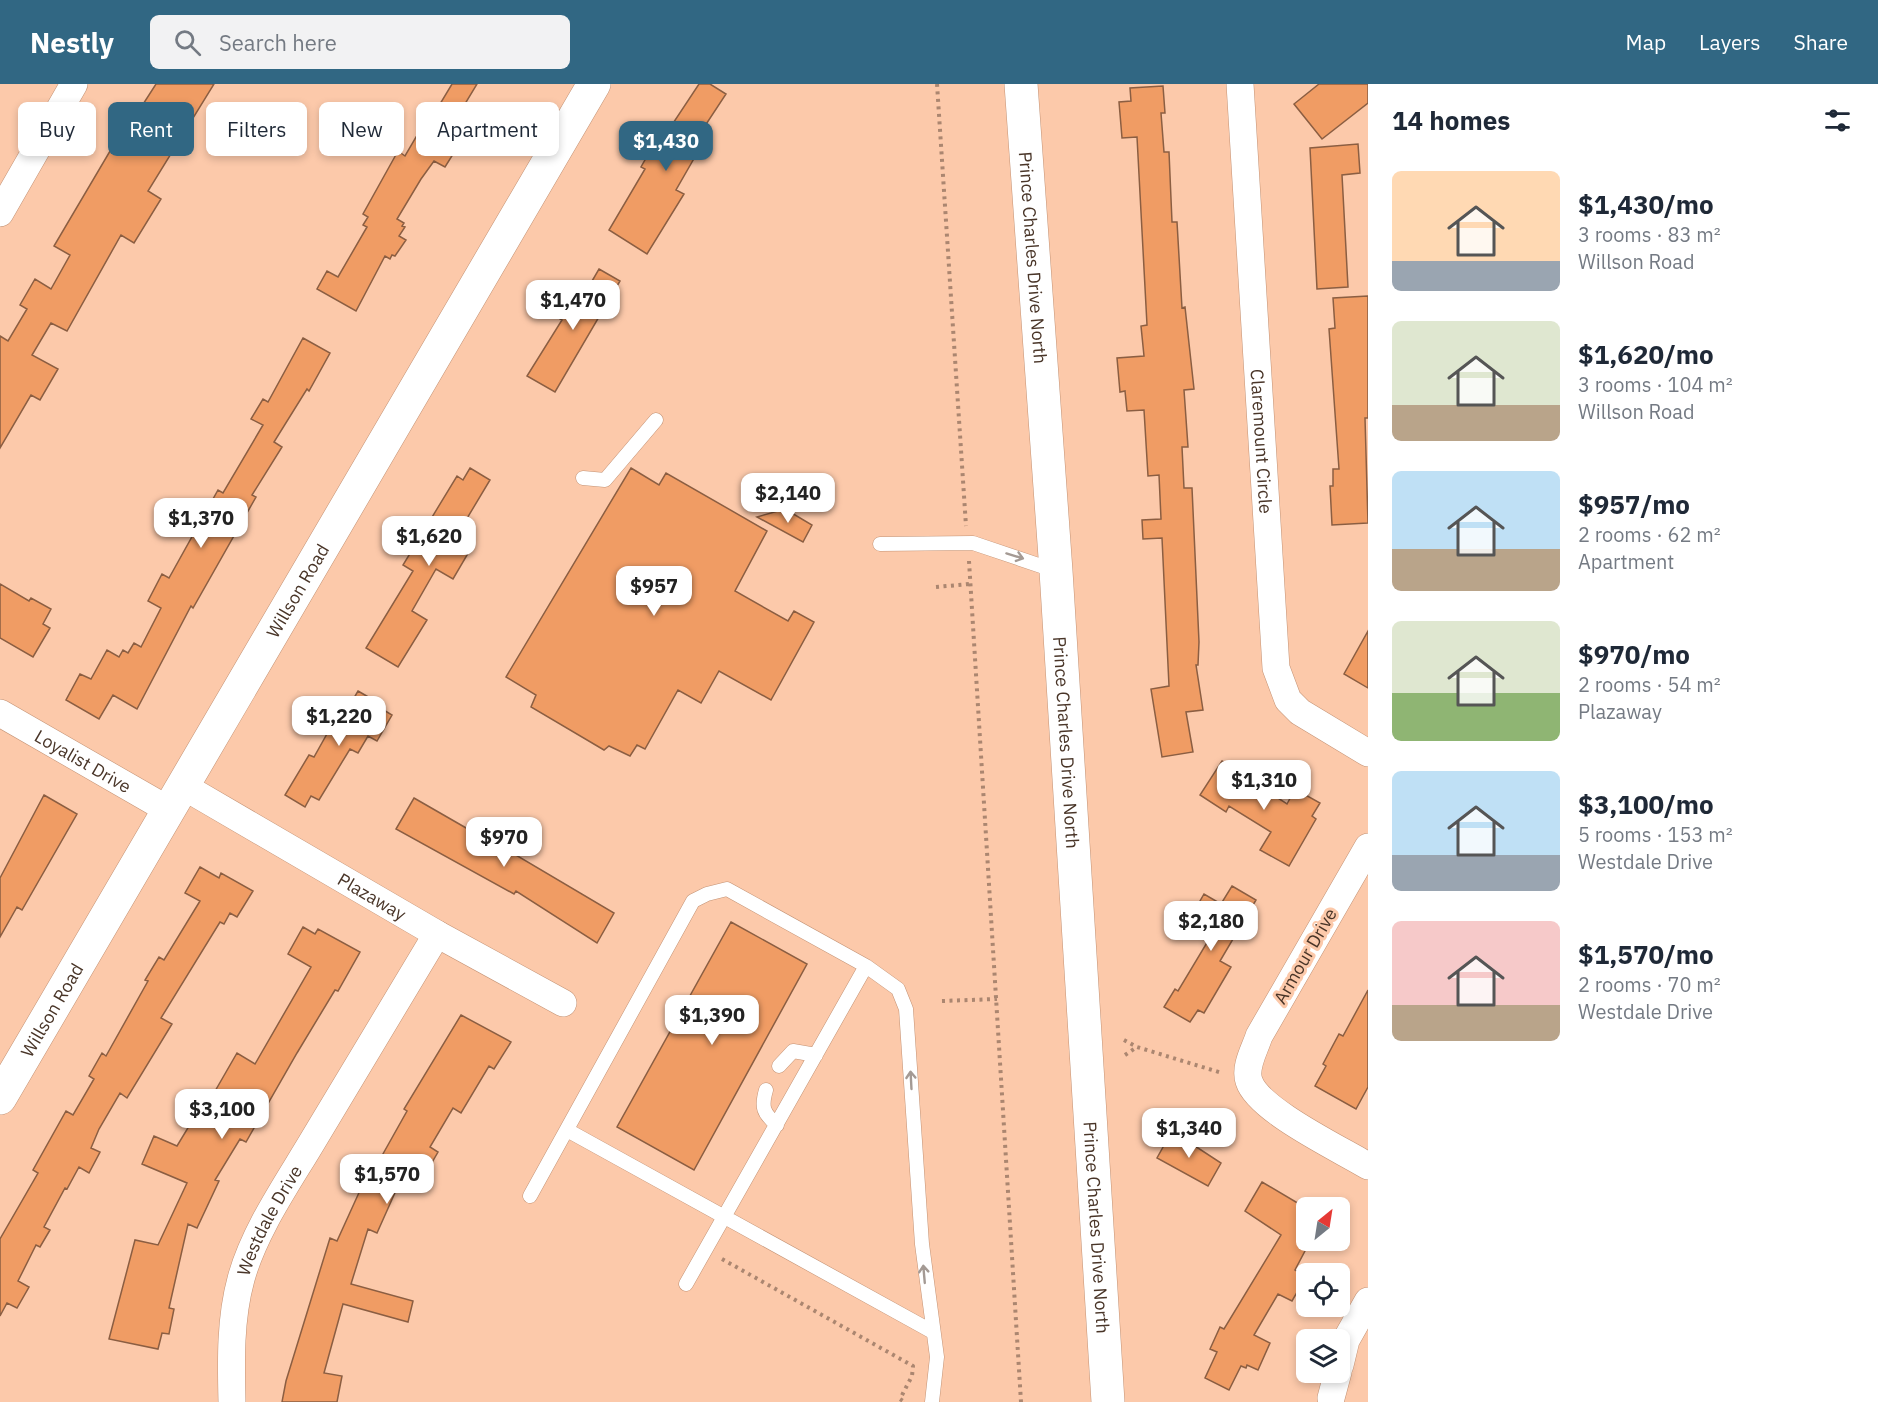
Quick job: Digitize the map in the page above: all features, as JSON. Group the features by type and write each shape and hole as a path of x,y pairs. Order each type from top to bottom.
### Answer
{"main road":[{"name":"Willson Road","path":"0,1098 594,84"},
{"name":"Prince Charles Drive North","path":"1021,84 1056,571 1108,1402"}],"street":[{"path":"0,213 74,84"},
{"name":"Claremount Circle","path":"1240,84 1276,668 1288,700 1300,712 1368,753"},
{"name":"Loyalist Drive","path":"0,713 175,797"},
{"name":"Plazaway","path":"175,797 437,934 563,1003"},
{"name":"Armour Drive","path":"1248,1074 1259,1036 1368,847"},
{"name":"Westdale Drive","path":"232,1402 231,1352 236,1310 241,1278 255,1244 288,1182 437,934"},
{"path":"1248,1074 1260,1099 1368,1166"},
{"path":"1350,1333 1368,1301"}],"lane":[{"path":"583,478 605,480 613,474 656,420"},
{"path":"880,544 970,543 1056,571"},
{"path":"530,1196 693,901 699,897 728,890 866,966 898,989 906,1009 922,1244 937,1357 932,1402"},
{"path":"686,1284 866,966"},
{"path":"779,1066 793,1051 816,1055"},
{"path":"766,1090 762,1104 764,1114 777,1125"},
{"path":"567,1130 933,1332"}],"path":[{"path":"937,84 970,543 970,584 1021,1402"},
{"path":"936,586 970,584"},
{"path":"942,1001 997,999"},
{"path":"1124,1040 1137,1047 1248,1074"},
{"path":"1125,1055 1137,1047"},
{"path":"723,1248 719,1258 913,1366 912,1376 900,1399 903,1401"}],"building":[{"path":"156,84 214,84 194,116 194,102 144,102"},
{"path":"452,84 477,84 466,102 441,102"},
{"path":"699,84 710,84 726,94 693,144 700,148 676,190 684,194 647,254 609,230 645,169 641,167 658,137 662,140"},
{"path":"1319,84 1368,84 1368,103 1322,139 1294,104"},
{"path":"1163,86 1165,113 1161,113 1164,152 1169,152 1172,222 1177,222 1182,308 1185,307 1194,389 1184,390 1188,447 1182,447 1184,488 1192,488 1199,642 1198,665 1196,665 1203,710 1186,712 1193,752 1162,757 1151,689 1169,686 1162,538 1143,539 1142,520 1161,519 1159,475 1148,476 1144,410 1127,411 1125,391 1120,392 1117,358 1144,356 1141,326 1147,325 1137,137 1122,138 1119,102 1131,101 1130,88"},
{"path":"416,137 416,156 452,156 445,167 434,161 421,179 397,219 404,223 402,226 405,227 399,236 406,240 395,256 392,255 390,259 385,256 356,311 317,289 327,271 338,277 367,227 363,225 368,217 363,214 395,156 405,156"},
{"path":"1358,144 1360,173 1342,175 1348,287 1317,289 1310,148"},
{"path":"108,154 170,156 148,191 161,199 134,243 121,235 67,331 51,323 32,355 58,369 40,400 31,395 0,448 0,336 8,341 27,309 20,305 35,279 51,289 70,255 54,246"},
{"path":"599,269 620,281 555,392 527,376 562,320 560,319 579,285 588,288"},
{"path":"1368,296 1368,418 1365,418 1368,523 1332,525 1330,486 1333,486 1333,469 1339,469 1329,329 1335,328 1333,298"},
{"path":"303,338 330,353 309,391 307,389 274,442 282,447 252,495 256,497 193,608 191,606 137,709 113,695 99,719 66,700 80,674 91,679 107,650 119,657 123,650 128,653 134,643 141,647 161,608 148,601 162,574 169,578 218,490 223,493 263,425 251,419 263,399 268,402"},
{"path":"470,468 490,480 454,540 470,550 453,579 436,569 412,611 427,620 398,667 366,648 413,571 403,565 457,476 463,480"},
{"path":"631,468 659,485 666,473 767,531 735,591 788,621 794,611 814,622 771,700 719,671 701,703 678,690 645,749 637,745 630,756 609,746 604,750 531,707 536,695 506,677"},
{"path":"785,509 812,525 803,542 757,517"},
{"path":"0,584 29,601 31,598 51,609 43,624 50,628 33,657 0,638"},
{"path":"1368,631 1368,688 1344,674"},
{"path":"358,691 384,706 382,709 392,715 377,741 368,736 358,753 350,749 319,800 311,796 305,807 285,795 309,755 314,757 342,707 347,710"},
{"path":"1222,761 1287,804 1295,789 1320,803 1312,816 1316,819 1289,866 1260,850 1271,832 1229,806 1226,812 1200,795"},
{"path":"44,795 77,814 22,910 17,907 0,937 0,878"},
{"path":"414,798 490,842 497,830 515,841 509,851 614,913 597,943 516,891 514,894 396,829"},
{"path":"200,867 219,878 221,873 253,891 237,917 230,913 224,924 220,922 161,1018 172,1024 127,1098 120,1093 99,1129 91,1148 100,1152 89,1173 79,1167 67,1189 65,1188 44,1227 50,1230 40,1247 36,1245 18,1281 29,1287 17,1308 7,1303 0,1316 0,1239 38,1173 33,1170 66,1111 73,1115 94,1079 89,1076 102,1053 106,1056 148,981 145,980 159,957 164,960 200,901 185,893"},
{"path":"1232,886 1256,900 1220,961 1231,967 1204,1013 1198,1010 1190,1022 1164,1007 1175,989 1178,991 1211,936 1188,922 1204,894 1221,904"},
{"path":"731,922 807,964 694,1170 617,1127"},
{"path":"303,927 315,934 318,929 360,952 338,991 335,990 297,1053 246,1142 240,1139 215,1180 219,1181 197,1228 188,1224 169,1308 174,1309 169,1334 162,1333 158,1349 109,1339 135,1240 158,1245 187,1183 142,1164 154,1136 177,1146 203,1103 207,1105 237,1053 255,1064 311,967 288,954"},
{"path":"1368,990 1368,1087 1356,1109 1315,1086 1326,1066 1323,1064 1339,1034 1343,1036"},
{"path":"461,1015 511,1042 494,1069 489,1066 461,1113 453,1108 430,1147 438,1152 423,1178 406,1168 377,1233 368,1229 351,1284 413,1301 408,1322 343,1304 324,1373 342,1376 337,1402 282,1402 286,1381 330,1238 337,1241 367,1175 370,1177 407,1111 404,1109"},
{"path":"1172,1131 1221,1163 1208,1186 1157,1158"},
{"path":"1262,1182 1296,1202 1296,1251 1305,1251 1299,1263 1296,1263 1296,1294 1292,1301 1278,1294 1254,1335 1270,1343 1258,1370 1247,1365 1246,1368 1241,1366 1229,1390 1205,1378 1217,1352 1210,1349 1220,1327 1224,1329 1281,1235 1245,1211"}]}
